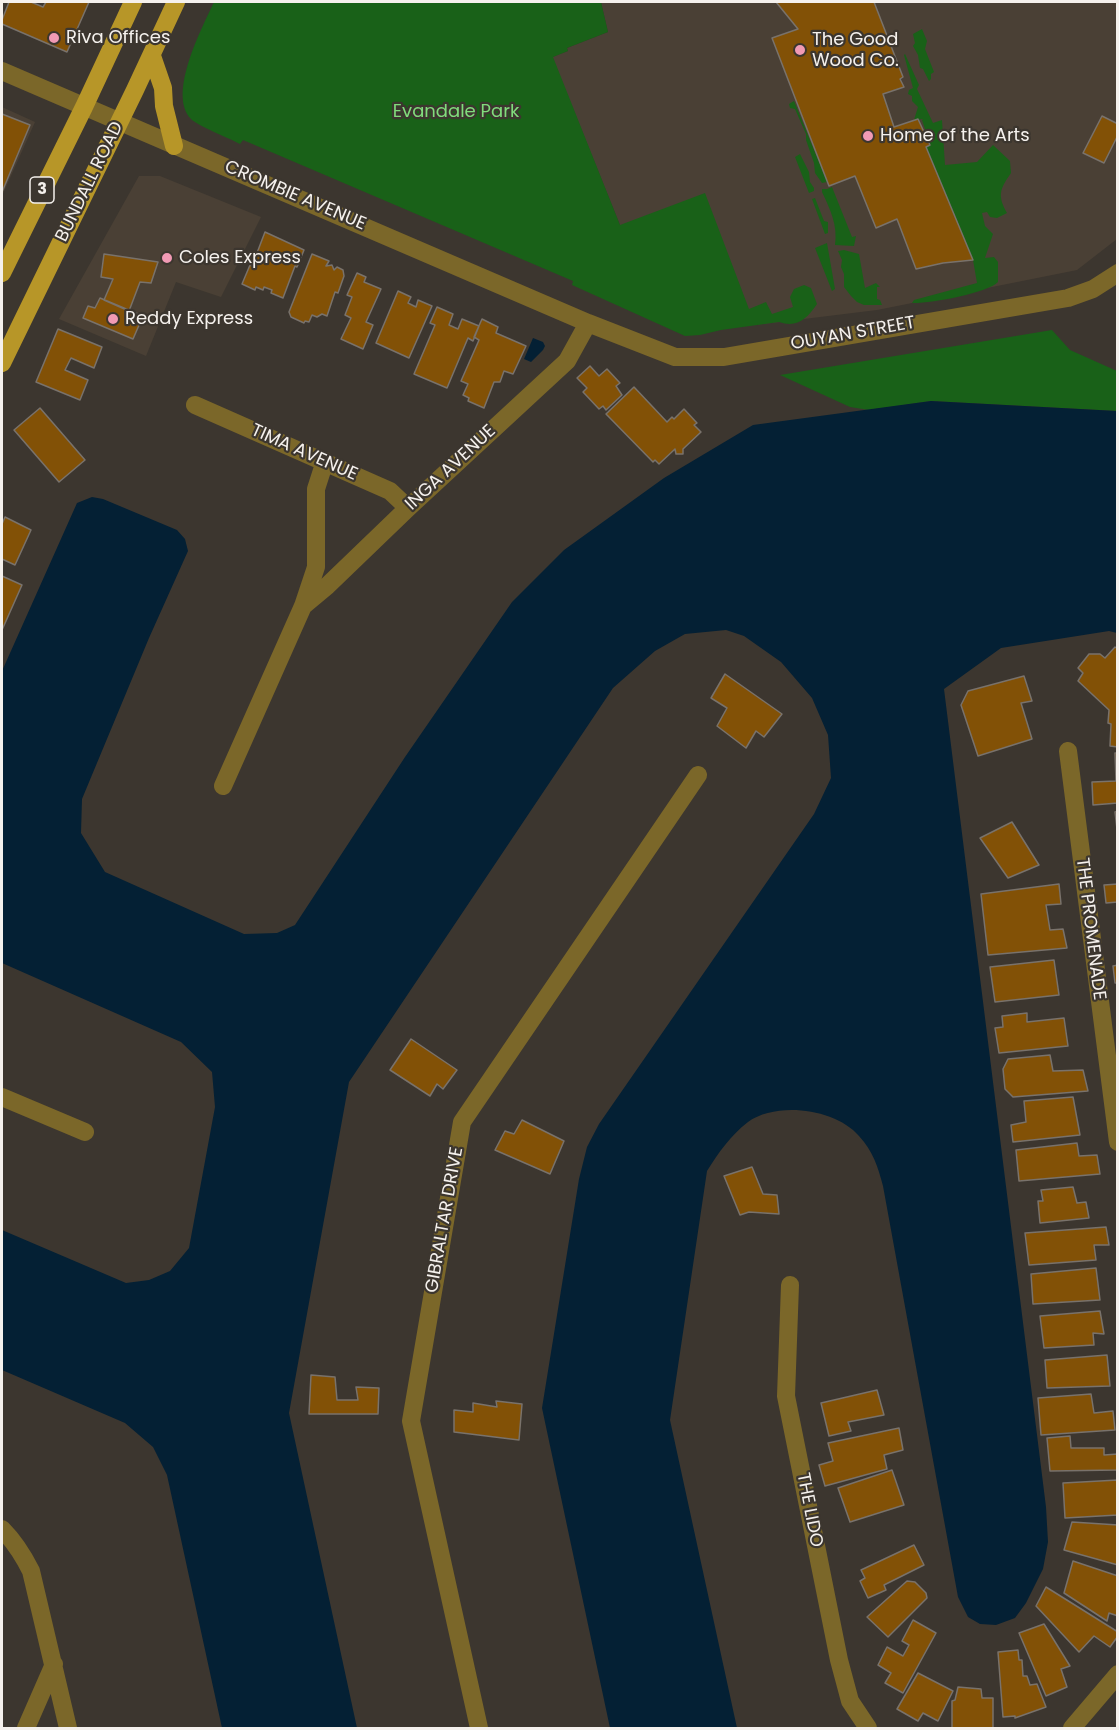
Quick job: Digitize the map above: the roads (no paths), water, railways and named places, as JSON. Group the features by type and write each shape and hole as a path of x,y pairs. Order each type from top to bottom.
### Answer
{"main road":[{"name":"3","path":"2,273 133,2"},
{"name":"BUNDALL ROAD","path":"2,363 177,2"},
{"path":"152,56 163,88 164,106 174,146"}],"street":[{"name":"CROMBIE AVENUE","path":"2,71 588,322"},
{"name":"OUYAN STREET","path":"588,322 675,357 724,357 1068,298 1093,289 1118,273"},
{"name":"INGA AVENUE","path":"303,606 567,361 588,322"},
{"name":"TIMA AVENUE","path":"195,405 390,491 408,508"},
{"name":"INGA AVENUE","path":"224,786 303,606 316,567 316,489 325,461"},
{"name":"THE PROMENADE","path":"1068,751 1118,1142"},
{"name":"GIBRALTAR DRIVE","path":"479,1728 411,1421 462,1122 698,775"},
{"path":"2,1097 85,1132"},
{"name":"THE LIDO","path":"790,1285 786,1396 839,1660 850,1701 868,1728"},
{"path":"2,1529 14,1541 31,1571 68,1728"},
{"path":"26,1728 54,1664"},
{"path":"1072,1728 1118,1674"}],"water":[{"path":"533,338 543,342 545,346 531,362 524,359"},
{"path":"931,401 1117,411 1117,633 1109,631 1001,648 944,689 1046,1507 1048,1542 1043,1569 1026,1603 1015,1618 996,1625 980,1624 968,1617 958,1597 883,1186 871,1153 859,1136 836,1119 806,1111 790,1110 760,1115 736,1133 707,1171 670,1420 737,1728 610,1728 542,1408 579,1179 587,1147 599,1124 814,814 831,778 828,735 812,698 781,662 744,636 726,630 685,634 655,651 613,688 349,1082 289,1413 357,1728 222,1728 167,1475 153,1447 125,1423 2,1370 2,1230 126,1283 149,1280 170,1271 189,1248 215,1107 212,1072 181,1042 2,963 2,671 77,503 92,497 103,499 177,530 185,539 188,551 82,799 81,833 105,872 244,934 277,933 295,925 405,757 512,602 564,550 664,478 753,425"}],"place":[{"name":"Riva Offices","path":"54,38"},
{"name":"The Good Wood Co.","path":"800,50"},
{"name":"Home of the Arts","path":"868,136"},
{"name":"Coles Express","path":"167,258"},
{"name":"Reddy Express","path":"113,319"}],"park label":[{"name":"Evandale Park","path":"456,112"}]}
